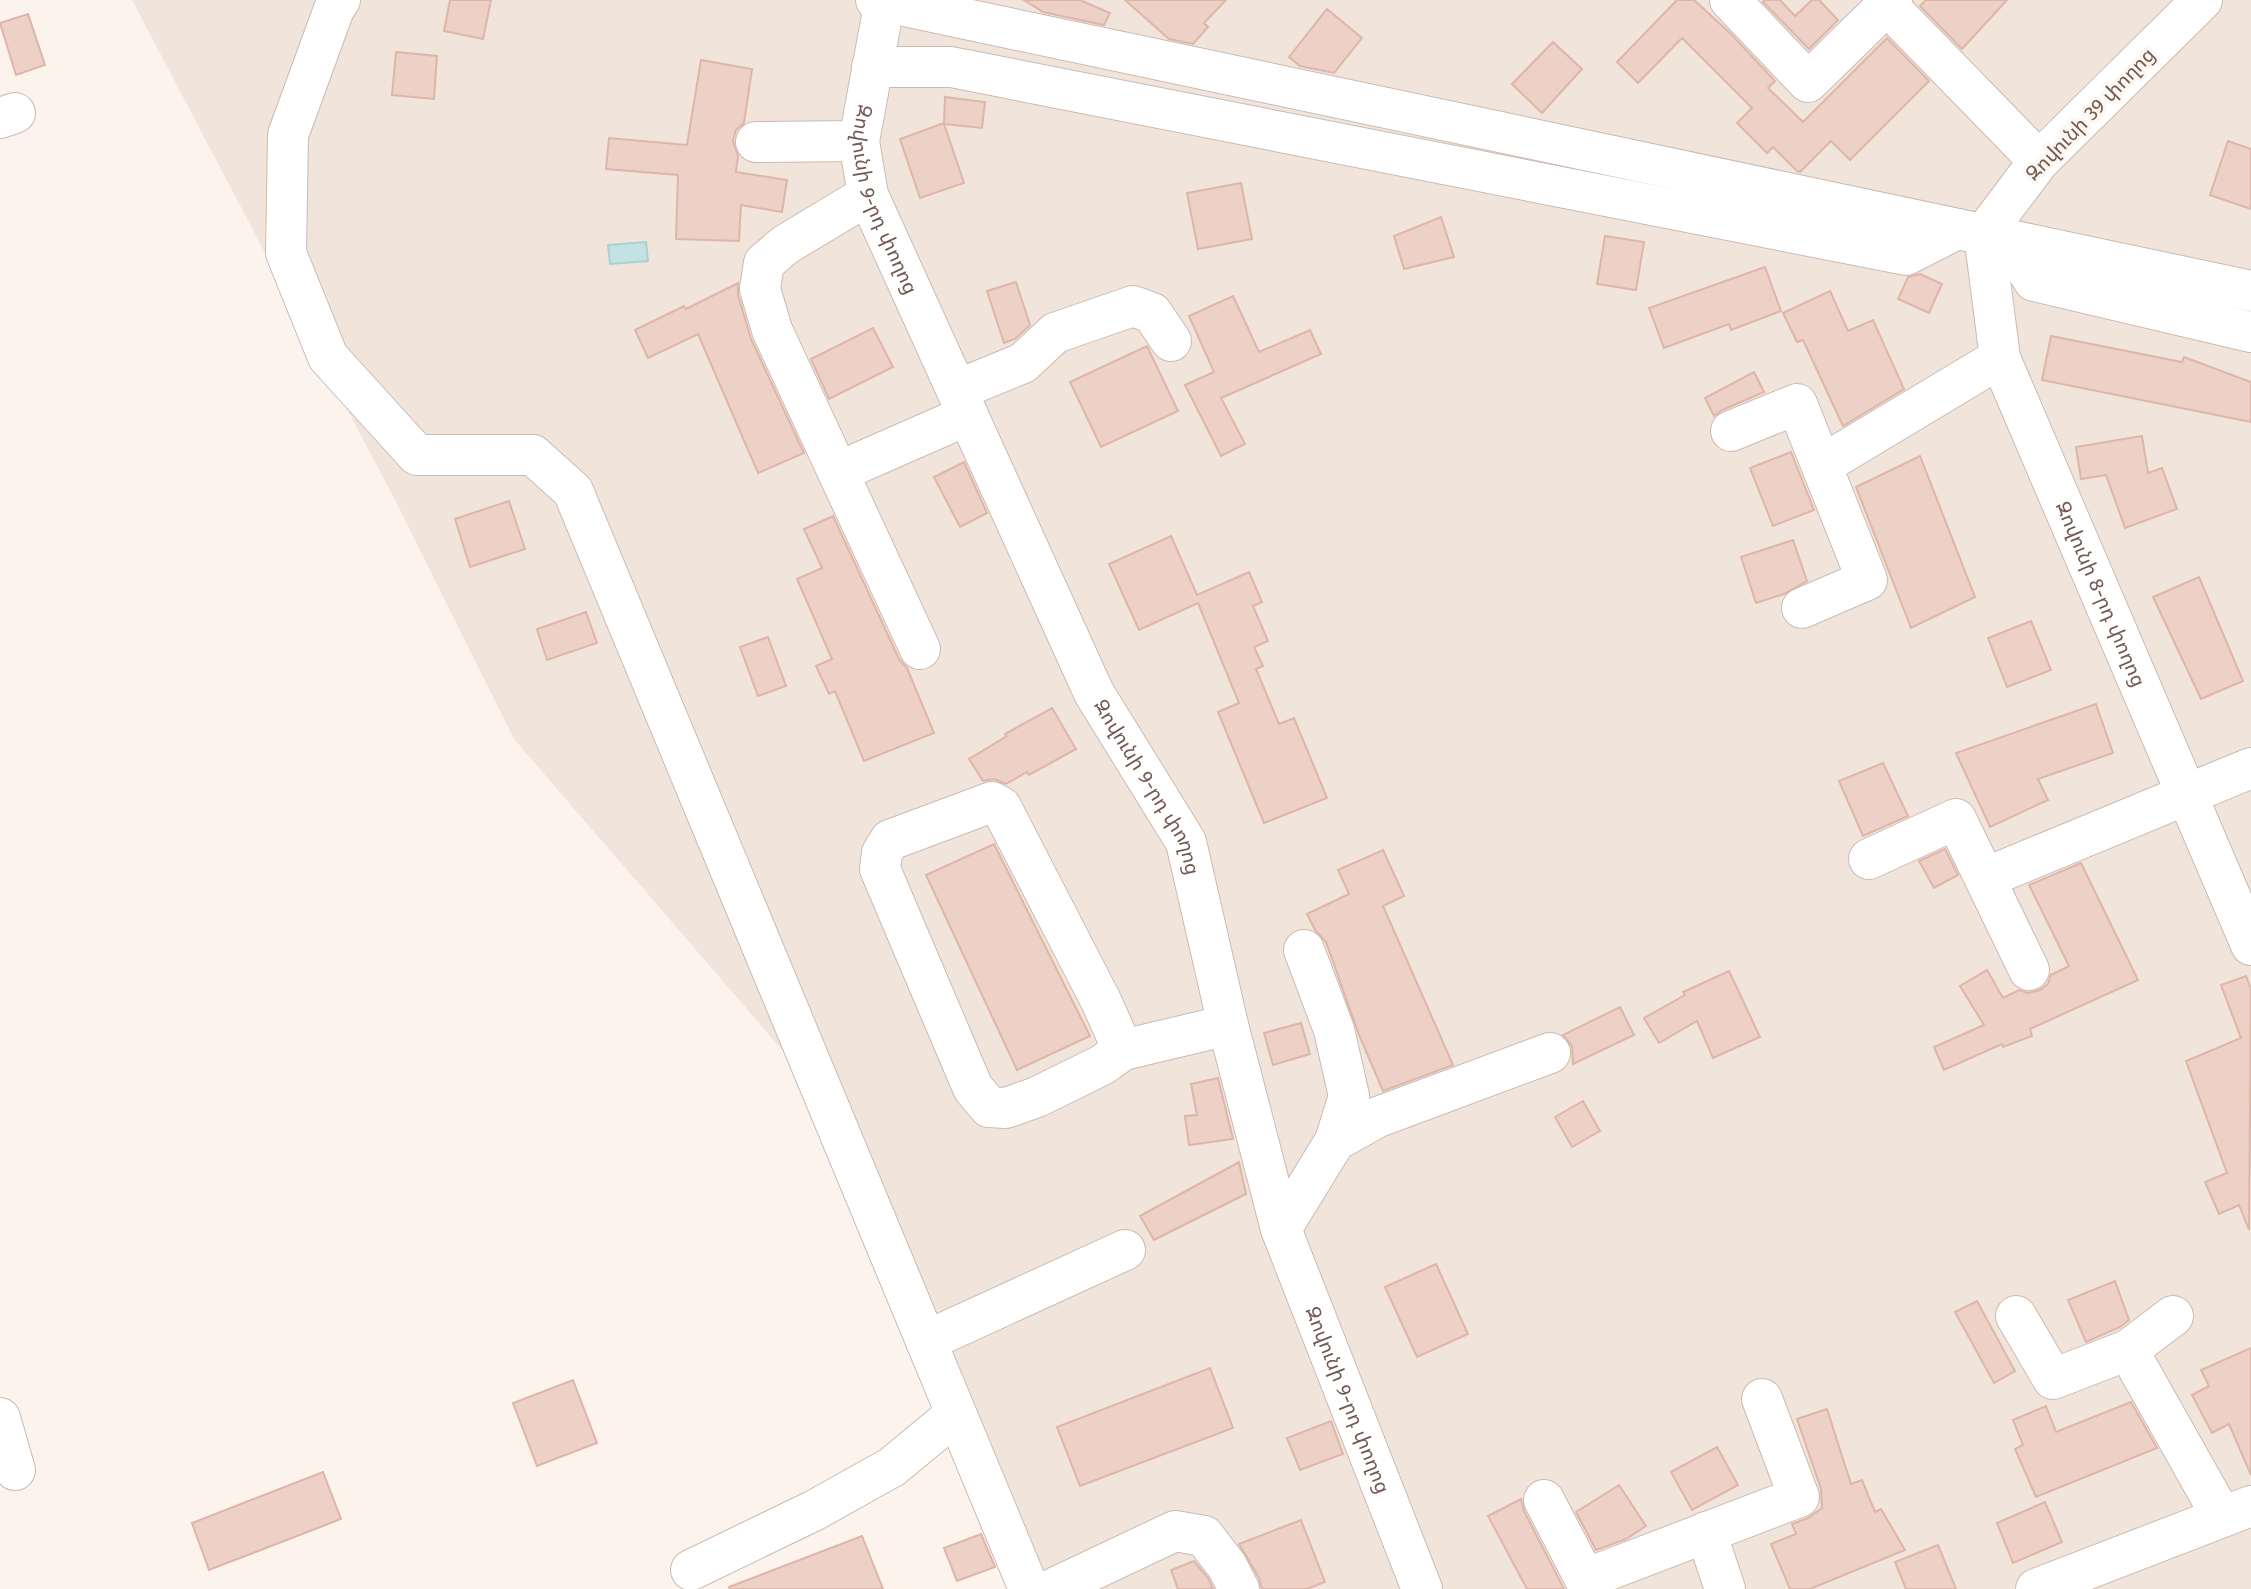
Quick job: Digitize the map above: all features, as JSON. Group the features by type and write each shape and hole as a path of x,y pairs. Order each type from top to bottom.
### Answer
{"street":[{"path":"340,0 288,135 286,253 328,357 417,455 533,455 573,491 1029,1589"},
{"path":"1730,0 1808,82 1890,2 2039,161"},
{"name":"Զովունի 39 փողոց","path":"1983,234 2039,161 2202,0"},
{"path":"882,1 2251,291"},
{"name":"Զովունի 9-րդ փողոց","path":"882,1 859,141 868,195 1094,693 1186,842 1228,1025 1281,1229 1422,1589"},
{"path":"872,67 951,67 1906,255 1983,234"},
{"path":"756,142 859,141"},
{"path":"868,195 785,245 764,263 760,289 772,330 920,649"},
{"path":"1983,234 2034,281 2251,332"},
{"name":"Զովունի 8-րդ փողոց","path":"1983,234 2000,358 2251,945"},
{"path":"838,472 962,402 1023,363 1055,333 1133,306 1152,313 1171,341"},
{"path":"1822,465 2000,358"},
{"path":"1731,431 1797,404 1822,465 1867,580 1802,608"},
{"path":"1985,878 2251,768"},
{"path":"1123,1050 1001,807 992,802 890,840 882,853 880,869 973,1088 989,1107 1006,1108 1037,1097 1102,1065 1123,1050 1228,1025"},
{"path":"1869,859 1956,819 2029,970"},
{"path":"1281,1229 1335,1141 1349,1096 1334,1030 1304,950"},
{"path":"1335,1141 1378,1117 1550,1053"},
{"path":"926,1341 1125,1250"},
{"path":"2016,1316 2053,1379 2128,1350 2173,1316"},
{"path":"2036,1589 2236,1511 2128,1350"},
{"path":"1544,1500 1585,1579 1799,1497 1762,1399"},
{"path":"691,1570 815,1510 892,1467 956,1414"},
{"path":"0,1418 15,1470"},
{"path":"1052,1589 1175,1531 1204,1536 1227,1566 1239,1589"},
{"path":"1706,1532 1725,1589"}],"shaded area":[{"path":"132,0 2251,0 2251,1589 1020,1589 797,1067 514,739 395,500"}],"water":[{"path":"646,242 648,261 610,264 608,245"}],"building":[{"path":"450,0 491,0 483,39 444,31"},
{"path":"1024,0 1080,0 1110,13 1104,25 1043,12"},
{"path":"1125,0 1226,0 1204,23 1208,27 1193,44 1169,39"},
{"path":"1677,0 1694,0 1731,34 1775,81 1768,88 1803,122 1887,38 1929,81 1850,160 1831,141 1800,172 1773,147 1767,153 1737,123 1752,108 1682,38 1638,83 1617,62"},
{"path":"1780,0 1795,16 1812,0 1819,0 1838,20 1809,49 1763,2"},
{"path":"1926,0 2007,0 1962,49 1920,6"},
{"path":"1327,9 1362,38 1334,73 1300,66 1289,57"},
{"path":"28,14 45,65 16,75 0,23"},
{"path":"1553,42 1582,69 1542,113 1512,84"},
{"path":"396,52 437,56 434,99 392,95"},
{"path":"701,60 752,69 744,123 736,130 733,141 738,156 736,172 787,180 782,212 741,205 739,241 676,239 678,175 606,169 609,138 687,145"},
{"path":"945,97 985,102 982,128 944,124 964,183 920,198 900,139 944,123"},
{"path":"2228,141 2251,149 2251,209 2210,195"},
{"path":"1241,183 1252,239 1198,249 1187,193"},
{"path":"1441,217 1454,257 1404,269 1394,236"},
{"path":"1605,236 1644,242 1636,290 1597,284"},
{"path":"1765,267 1781,311 1731,330 1729,324 1664,348 1649,308"},
{"path":"1920,274 1942,284 1929,313 1898,299 1908,277"},
{"path":"1016,282 1030,325 1015,339 1004,343 987,291"},
{"path":"738,283 738,295 751,339 804,453 758,473 698,334 648,358 635,330"},
{"path":"1830,291 1848,331 1873,320 1904,389 1843,426 1803,340 1797,342 1783,313"},
{"path":"1233,296 1259,352 1310,330 1321,354 1221,398 1245,444 1221,456 1185,385 1214,372 1189,316"},
{"path":"873,328 893,367 829,399 811,359"},
{"path":"2051,336 2182,362 2184,357 2251,382 2251,422 2042,380"},
{"path":"1147,346 1178,411 1101,447 1070,382"},
{"path":"1754,372 1764,392 1714,416 1705,398"},
{"path":"2142,436 2148,473 2162,468 2177,509 2125,528 2106,475 2081,479 2076,447"},
{"path":"1791,452 1814,510 1773,526 1750,468"},
{"path":"1920,456 1975,597 1911,628 1856,487"},
{"path":"964,462 987,513 960,527 934,477"},
{"path":"509,501 525,549 470,567 455,519"},
{"path":"833,516 899,659 907,668 934,733 864,761 835,691 829,694 816,666 832,659 797,579 822,568 804,529"},
{"path":"1171,536 1197,595 1249,572 1262,602 1253,606 1268,641 1254,647 1263,666 1256,669 1279,724 1294,718 1327,798 1264,823 1218,712 1239,703 1198,603 1139,630 1109,564"},
{"path":"1793,540 1807,581 1784,594 1756,603 1741,557"},
{"path":"2199,577 2243,681 2201,699 2153,597"},
{"path":"586,612 597,643 547,660 537,629"},
{"path":"2031,621 2051,670 2007,687 1988,638"},
{"path":"768,637 786,686 758,696 740,647"},
{"path":"2096,704 2113,753 2038,779 2048,800 1990,827 1956,753"},
{"path":"1052,708 1076,749 1006,784 994,779 983,781 969,759 1007,736 1005,734"},
{"path":"1883,763 1908,816 1863,836 1839,781"},
{"path":"994,844 1090,1036 1017,1070 926,875"},
{"path":"1945,849 1958,875 1934,888 1919,861"},
{"path":"1383,850 1404,896 1383,906 1453,1065 1383,1091 1359,1035 1326,942 1307,914 1349,894 1338,870"},
{"path":"2081,863 2138,980 2030,1029 2032,1036 2003,1047 2002,1044 1944,1070 1934,1047 1984,1025 1960,986 1987,970 2003,998 2019,990 2028,993 2040,990 2048,984 2051,975 2069,966 2029,885"},
{"path":"1729,971 1760,1037 1713,1058 1697,1021 1659,1043 1644,1018 1685,995 1683,992"},
{"path":"2246,976 2251,989 2249,1230 2239,1205 2219,1214 2205,1182 2227,1173 2186,1061 2241,1038 2221,985"},
{"path":"1620,1007 1634,1035 1573,1064 1572,1046 1563,1035"},
{"path":"1301,1023 1310,1054 1273,1065 1264,1033"},
{"path":"1218,1078 1233,1139 1189,1145 1185,1116 1197,1115 1191,1084"},
{"path":"1583,1101 1600,1131 1572,1147 1555,1117"},
{"path":"1239,1162 1246,1194 1154,1240 1140,1216"},
{"path":"1436,1264 1468,1334 1417,1357 1385,1287"},
{"path":"2115,1281 2129,1320 2086,1342 2068,1300"},
{"path":"1977,1301 2015,1371 1994,1383 1955,1312"},
{"path":"2251,1348 2251,1475 2229,1424 2212,1433 2192,1395 2209,1386 2201,1370"},
{"path":"1210,1368 1233,1428 1080,1486 1057,1427"},
{"path":"573,1380 597,1443 537,1466 513,1403"},
{"path":"2131,1402 2157,1448 2036,1497 2015,1449 2023,1445 2013,1420 2046,1406 2056,1432"},
{"path":"1827,1409 1851,1484 1862,1480 1875,1512 1881,1509 1905,1550 1810,1589 1790,1589 1771,1544 1796,1534 1792,1524 1822,1508 1821,1489 1797,1419"},
{"path":"1331,1421 1343,1454 1300,1470 1287,1438"},
{"path":"1717,1447 1738,1485 1692,1510 1671,1472"},
{"path":"323,1472 341,1519 209,1570 192,1523"},
{"path":"1619,1485 1646,1526 1626,1539 1596,1550 1576,1512"},
{"path":"1521,1499 1524,1511 1564,1589 1527,1589 1488,1516"},
{"path":"2045,1502 2062,1542 2013,1563 1997,1523"},
{"path":"1301,1520 1325,1582 1307,1589 1262,1589 1239,1544"},
{"path":"981,1534 995,1567 957,1581 944,1548"},
{"path":"862,1536 883,1589 729,1587"},
{"path":"1938,1545 1956,1589 1906,1589 1895,1562"},
{"path":"1194,1561 1213,1589 1178,1589 1171,1570"}]}
